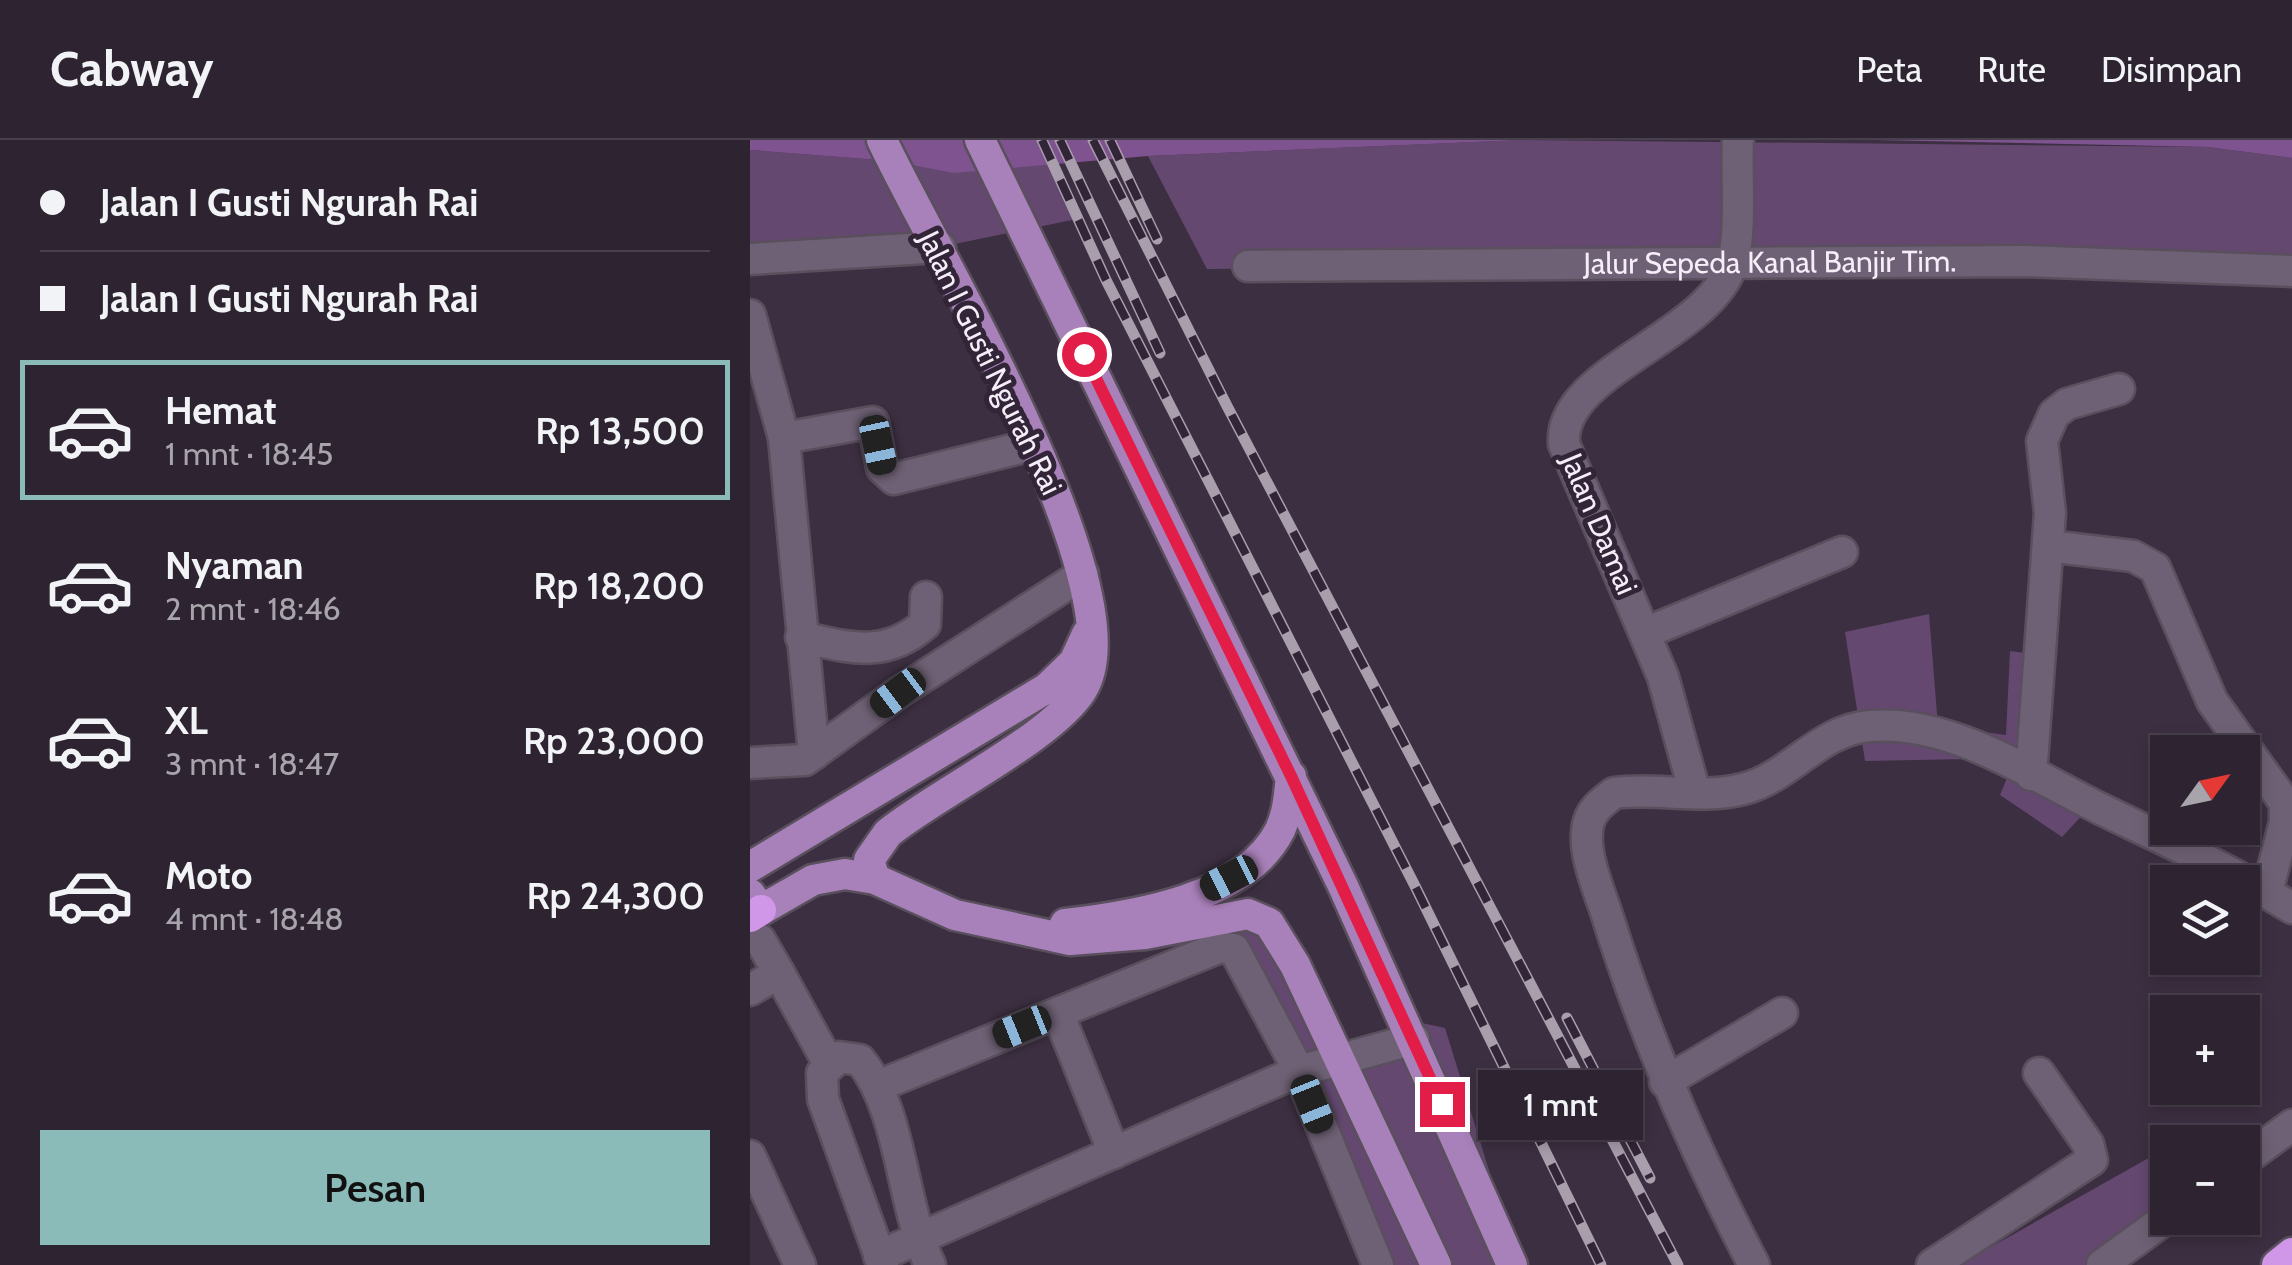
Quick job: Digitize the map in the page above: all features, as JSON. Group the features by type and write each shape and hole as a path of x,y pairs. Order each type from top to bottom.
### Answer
{"highway":[{"path":"2277,1265 2292,1253"}],"main road":[{"name":"Jalan I Gusti Ngurah Rai","path":"875,879 869,860 888,834 1052,720 1084,688 1094,644 1085,583 1032,445 940,247 912,206 882,140"},
{"path":"980,140 1291,776 1414,1039 1512,1265"},
{"name":"Jalan I Gusti Ngurah Rai","path":"750,867 1054,683 1079,655 1086,638 1085,583"},
{"path":"955,914 1016,924 1062,924 1128,913 1201,892 1229,878 1267,848 1280,829 1291,776"},
{"path":"755,915 825,876 845,874 875,879 955,914 1070,940 1145,934 1238,914 1259,917 1283,942 1436,1265"}],"street":[{"path":"1733,250 1738,140"},
{"path":"750,259 940,247"},
{"name":"Jalur Sepeda Kanal Banjir Tim.","path":"1248,266 1733,250 2292,271"},
{"name":"Jalan Damai","path":"1695,793 1672,704 1564,444 1563,427 1575,403 1702,306 1733,250"},
{"path":"750,315 784,438 814,754"},
{"path":"2031,775 2050,513 2042,441 2054,414 2067,404 2119,389"},
{"path":"784,438 873,422 882,468 894,479 1032,445"},
{"path":"1754,1265 1665,1082 1638,1016 1592,867 1588,824 1598,805 1614,794 1728,792 1761,782 1826,738 1867,726 1888,725 1951,737 2280,900 2285,803 2212,700 2156,568 2133,556 2048,546"},
{"path":"1645,633 1842,552"},
{"path":"750,763 795,763 814,754 898,693 1085,583"},
{"path":"801,638 852,651 895,640 924,624 926,597"},
{"path":"755,915 779,972 829,1064"},
{"path":"878,1086 1220,947 1234,949 1299,1071 1378,1265"},
{"path":"750,990 779,972"},
{"path":"1058,1012 1114,1153"},
{"path":"1665,1082 1782,1013"},
{"path":"924,1252 878,1086 860,1060 840,1057 822,1073 823,1099 881,1260 924,1252 1114,1153 1299,1071 1414,1039"},
{"path":"1932,1265 2092,1160 2088,1144 2039,1073"},
{"path":"2260,1149 2292,1126"},
{"path":"750,1156 762,1211 800,1265"},
{"path":"2102,1265 2150,1230"}],"shaded area":[{"path":"750,140 1522,140 1148,156 954,173 891,161 750,150"},
{"path":"1522,140 2208,147 2292,158 2292,271 1731,265 1207,269 1148,156"},
{"path":"1875,140 2292,140 2292,158 2208,147"},
{"path":"750,150 891,161 1053,163 1077,219 940,247 750,259"},
{"path":"1929,614 1938,726 2006,735 2010,651 2033,654 2038,763 2100,796 2062,837 2000,795 2007,778 1967,759 1865,761 1845,632"},
{"path":"1248,914 1338,1058 1414,1039 1403,1019 1445,1028 1504,1219 1523,1265 1378,1265 1211,921"},
{"path":"2150,1157 2150,1231 2101,1265 1959,1265"}],"railway":[{"path":"1042,140 1106,280 1416,888 1601,1265"},
{"path":"1060,140 1160,353"},
{"path":"1093,140 1227,406 1678,1265"},
{"path":"1110,140 1157,239"},
{"path":"1567,1018 1650,1178"}],"route":[{"path":"1084,354 1291,776 1442,1104"}]}
